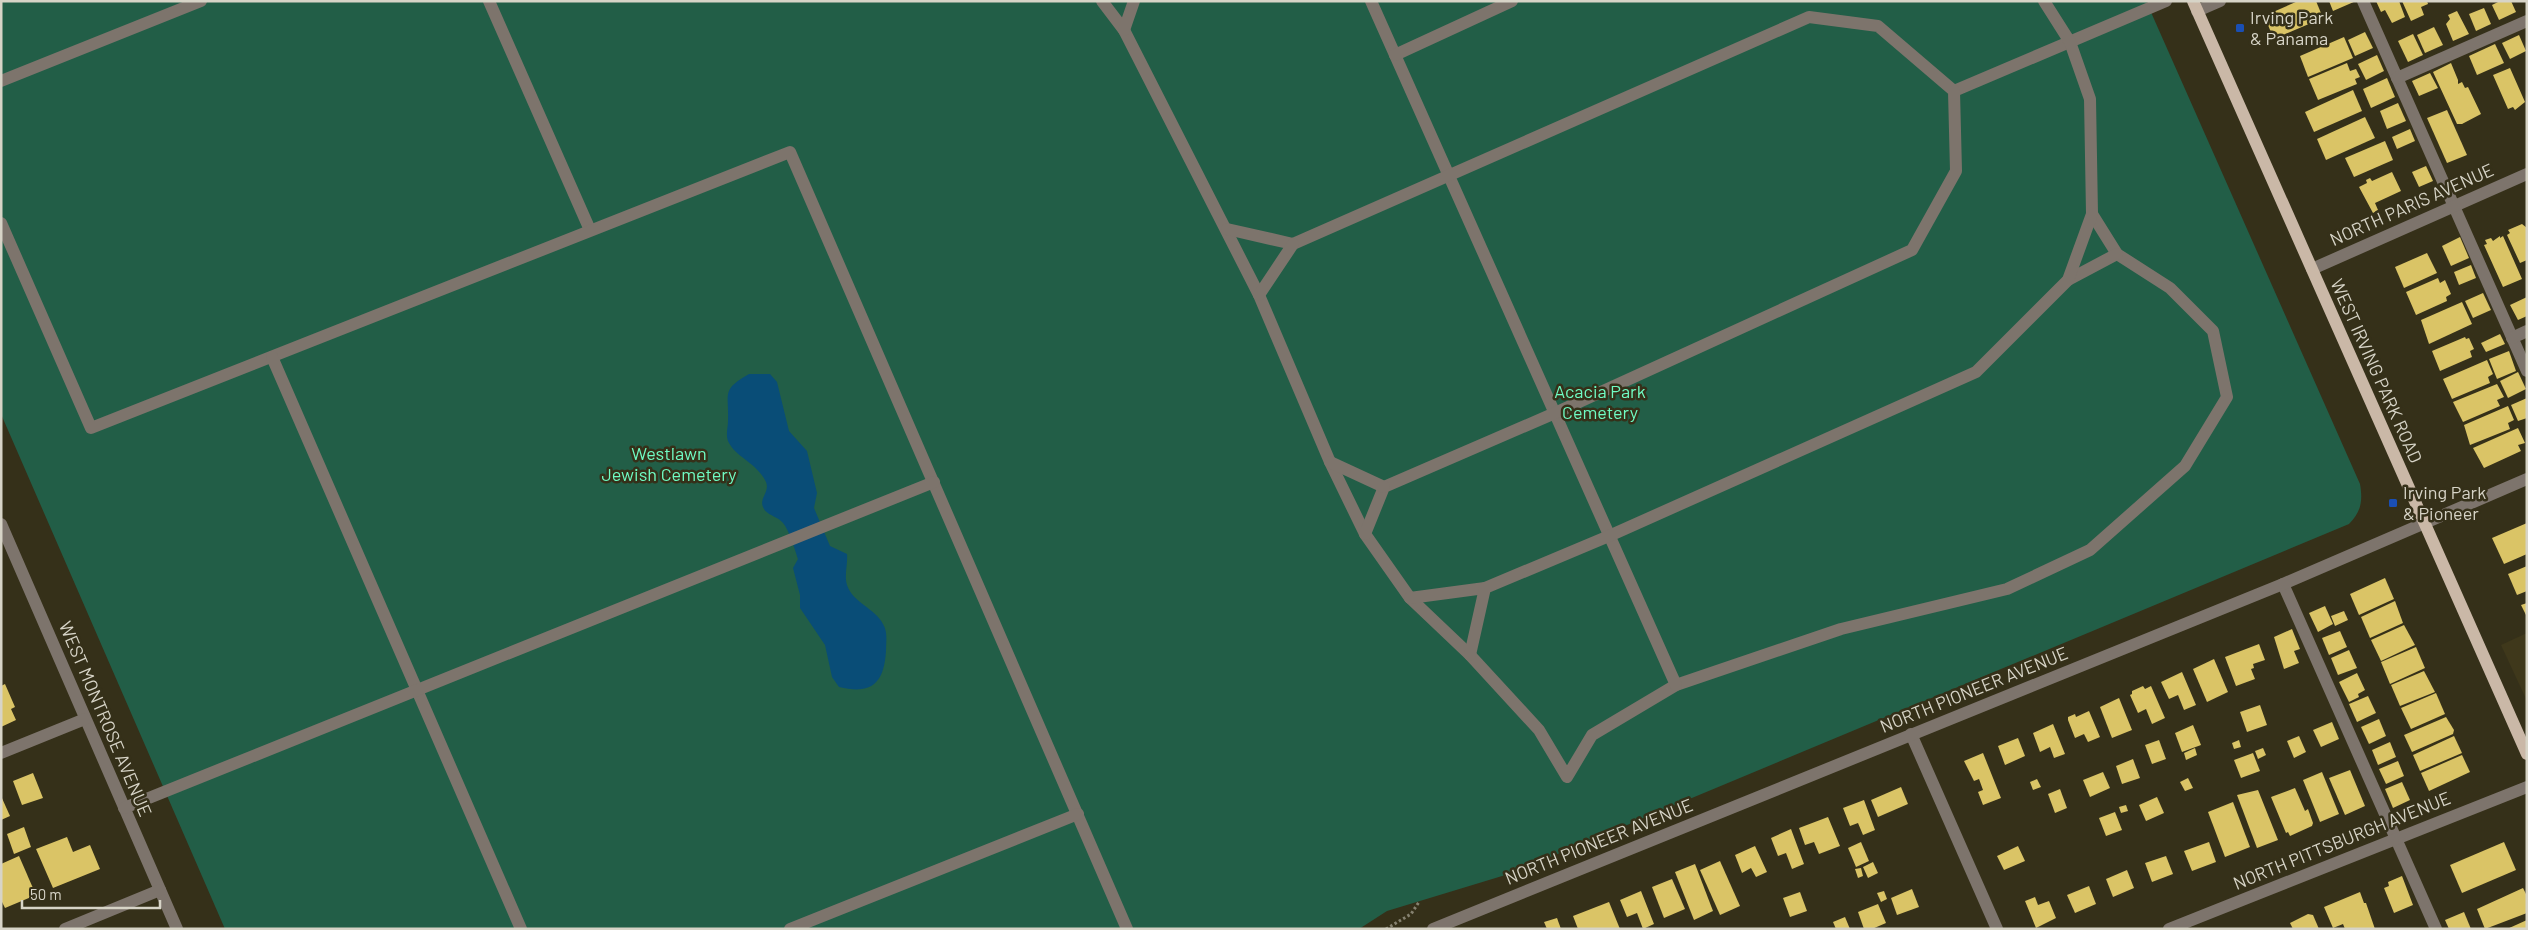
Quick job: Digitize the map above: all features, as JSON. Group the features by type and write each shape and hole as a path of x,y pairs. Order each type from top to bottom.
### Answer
{"main road":[{"name":"WEST IRVING PARK ROAD","path":"2195,6 2527,754"}],"street":[{"path":"1,81 201,1"},
{"path":"489,1 590,230"},
{"path":"1102,1 1124,30 1227,229 1259,295 1330,462 1365,534 1410,598 1470,655 1539,730 1567,777 1592,735 1676,685 1841,629 2007,589 2090,550 2185,466 2227,397 2213,331 2170,288 2117,254 2092,214"},
{"path":"1124,30 1134,1"},
{"path":"1371,1 1676,685"},
{"path":"1395,56 1512,1"},
{"path":"2044,1 2070,42 2090,99 2092,214 2068,280"},
{"path":"1954,91 2166,1"},
{"path":"2195,6 2220,1"},
{"path":"2363,1 2527,371"},
{"path":"1259,295 1293,244 1809,17 1878,26 1954,91 1956,171 1912,250 1554,413 1384,487 1365,534"},
{"path":"2397,78 2527,21"},
{"path":"1,223 91,428 790,152 1128,929"},
{"name":"NORTH PARIS AVENUE","path":"2312,269 2527,174"},
{"path":"1227,229 1293,244"},
{"path":"1410,598 1485,588 1609,536 1976,372 2068,280 2117,254"},
{"path":"2512,338 2527,331"},
{"path":"272,357 521,929"},
{"path":"1330,462 1384,487"},
{"name":"NORTH PIONEER AVENUE","path":"1433,929 2283,584 2527,479"},
{"path":"124,808 934,482"},
{"name":"WEST MONTROSE AVENUE","path":"1,524 177,929"},
{"path":"2283,584 2436,929"},
{"path":"1470,655 1485,588"},
{"path":"1,753 86,719"},
{"path":"1911,734 1997,929"},
{"name":"NORTH PITTSBURGH AVENUE","path":"2169,929 2527,786"},
{"path":"790,929 1078,814"},
{"path":"65,929 160,890"}],"path":[{"path":"1386,929 1411,914 1419,902"}],"shaded area":[{"path":"2527,633 2527,701 2501,645"}],"green space":[{"path":"1,1 2146,1 2360,484 2359,511 2349,524 1512,873 1387,911 1359,929 225,929 1,414"}],"water":[{"path":"749,374 770,374 777,382 789,431 807,451 817,493 814,508 830,546 847,554 847,585 854,596 879,618 885,627 885,662 879,679 868,688 850,689 839,687 832,677 825,645 800,608 800,595 793,568 798,559 789,533 781,521 766,512 763,507 762,501 767,486 762,475 732,448 728,440 728,393 734,384"}],"building":[{"path":"2298,1 2316,1 2323,18 2274,39 2264,16"},
{"path":"2329,1 2356,1 2333,11"},
{"path":"2376,1 2399,1 2405,17 2392,23 2385,10 2381,12"},
{"path":"2402,1 2427,1 2428,4 2421,7 2424,15 2411,21"},
{"path":"2500,1 2511,1 2516,12 2499,20 2492,5"},
{"path":"2484,8 2491,24 2476,31 2469,14"},
{"path":"2457,11 2469,34 2453,41 2446,24 2450,19 2448,15"},
{"path":"2434,27 2443,45 2425,53 2417,35"},
{"path":"2365,32 2373,48 2355,56 2348,40"},
{"path":"2413,34 2423,55 2408,62 2398,41"},
{"path":"2519,35 2526,51 2510,59 2502,43"},
{"path":"2344,37 2353,58 2308,77 2300,56"},
{"path":"2495,44 2504,63 2477,75 2469,56"},
{"path":"2377,55 2384,71 2366,80 2358,64"},
{"path":"2347,63 2350,71 2356,69 2360,77 2355,79 2357,84 2318,100 2309,79"},
{"path":"2451,63 2458,84 2462,82 2465,88 2468,87 2481,114 2462,124 2457,124 2433,72"},
{"path":"2510,68 2525,102 2515,110 2513,107 2508,109 2493,75"},
{"path":"2430,73 2438,88 2419,96 2412,81"},
{"path":"2387,78 2395,97 2371,108 2363,89"},
{"path":"2353,90 2362,111 2314,132 2305,112"},
{"path":"2398,103 2406,121 2387,129 2380,111"},
{"path":"2447,110 2467,155 2447,163 2427,118"},
{"path":"2365,117 2375,138 2326,160 2317,139"},
{"path":"2410,129 2415,141 2397,149 2392,137"},
{"path":"2385,141 2393,160 2354,177 2345,158"},
{"path":"2426,166 2433,181 2419,187 2412,172"},
{"path":"2392,172 2401,191 2375,203 2378,210 2373,213 2359,187 2367,183 2366,180 2370,178 2372,181"},
{"path":"2522,224 2527,228 2527,260 2520,263 2507,235 2510,233 2508,230"},
{"path":"2500,236 2500,238 2503,236 2522,279 2503,287 2484,245 2487,244 2485,240 2491,238 2493,241"},
{"path":"2460,237 2469,258 2451,266 2442,246"},
{"path":"2427,253 2437,273 2404,288 2395,267"},
{"path":"2471,265 2476,278 2459,285 2454,272"},
{"path":"2438,278 2440,283 2445,280 2451,294 2446,297 2447,301 2416,315 2406,292"},
{"path":"2483,293 2491,310 2473,318 2465,301"},
{"path":"2527,297 2527,316 2518,320 2510,305"},
{"path":"2462,302 2472,324 2429,344 2421,320"},
{"path":"2500,334 2505,344 2486,352 2481,343"},
{"path":"2465,337 2466,339 2469,338 2474,349 2470,351 2472,357 2440,371 2432,351"},
{"path":"2509,351 2516,371 2497,379 2489,359"},
{"path":"2487,360 2493,374 2488,377 2490,383 2452,399 2443,379"},
{"path":"2518,372 2526,389 2508,398 2500,381"},
{"path":"2497,384 2504,397 2497,400 2500,406 2463,422 2453,402"},
{"path":"2527,398 2527,418 2518,421 2511,405"},
{"path":"2508,406 2514,420 2508,423 2510,429 2470,445 2464,425"},
{"path":"2518,428 2525,443 2518,445 2521,451 2484,468 2473,448"},
{"path":"2527,523 2527,554 2504,564 2492,538"},
{"path":"2527,566 2527,591 2517,595 2508,574"},
{"path":"2385,578 2394,599 2359,615 2350,594"},
{"path":"2395,601 2403,623 2370,638 2361,617"},
{"path":"2527,603 2527,617 2521,605"},
{"path":"2325,606 2333,624 2318,632 2309,613"},
{"path":"2344,611 2348,620 2335,626 2331,616"},
{"path":"2404,625 2415,645 2381,661 2371,640"},
{"path":"2292,629 2300,649 2294,651 2299,663 2284,669 2274,637"},
{"path":"2340,631 2347,647 2329,655 2322,638"},
{"path":"2259,644 2265,660 2253,664 2254,668 2251,669 2255,679 2236,686 2225,657"},
{"path":"2416,647 2425,668 2390,684 2381,662"},
{"path":"2349,650 2357,668 2338,675 2331,658"},
{"path":"2214,659 2228,692 2207,702 2193,669"},
{"path":"2424,671 2435,692 2400,706 2391,685"},
{"path":"2182,672 2196,705 2184,710 2178,695 2169,699 2161,682"},
{"path":"2357,673 2365,690 2358,694 2359,697 2349,702 2339,682"},
{"path":"5,684 15,707 11,709 16,720 1,727 1,686"},
{"path":"2143,686 2145,689 2151,686 2165,718 2152,724 2146,709 2138,713 2130,695 2132,691"},
{"path":"2436,693 2445,714 2411,729 2401,708"},
{"path":"2368,696 2376,713 2357,722 2349,704"},
{"path":"2119,698 2132,730 2112,738 2100,707"},
{"path":"2260,705 2267,725 2247,732 2240,712"},
{"path":"2089,711 2100,737 2088,742 2084,734 2075,738 2068,717 2075,714 2076,717"},
{"path":"2446,717 2454,730 2453,734 2412,752 2404,735"},
{"path":"2379,719 2386,736 2369,744 2361,727"},
{"path":"2332,722 2339,739 2321,747 2313,730"},
{"path":"2053,724 2065,754 2054,758 2050,747 2040,752 2033,733"},
{"path":"2193,725 2201,745 2182,752 2175,733"},
{"path":"2299,736 2306,752 2294,758 2287,741"},
{"path":"2454,736 2462,753 2420,771 2413,755"},
{"path":"2018,738 2025,756 2005,765 1998,746"},
{"path":"2159,740 2166,759 2152,764 2145,745"},
{"path":"2239,740 2241,747 2234,749 2232,743"},
{"path":"2390,742 2396,757 2378,765 2372,750"},
{"path":"2195,748 2197,755 2186,760 2184,753"},
{"path":"2263,748 2266,755 2258,759 2255,751"},
{"path":"1983,753 2001,798 1983,805 1978,792 1983,790 1979,779 1974,781 1964,761"},
{"path":"2253,753 2260,771 2241,778 2234,760"},
{"path":"2462,755 2470,772 2429,791 2421,773"},
{"path":"2133,759 2140,778 2122,784 2116,766"},
{"path":"2398,761 2404,776 2386,784 2379,769"},
{"path":"2350,770 2365,806 2345,815 2329,778"},
{"path":"2103,772 2110,788 2090,797 2083,780"},
{"path":"2322,772 2339,814 2320,822 2303,780"},
{"path":"33,773 43,798 22,805 13,781"},
{"path":"2188,778 2193,788 2185,791 2180,782"},
{"path":"2037,779 2041,787 2033,790 2030,782"},
{"path":"2402,782 2410,800 2393,808 2385,789"},
{"path":"1901,787 1908,804 1878,817 1871,800"},
{"path":"2295,788 2305,811 2308,809 2313,823 2312,826 2290,836 2288,832 2286,833 2271,797"},
{"path":"2060,789 2067,808 2055,813 2048,794"},
{"path":"2258,790 2278,840 2257,848 2237,795"},
{"path":"1,796 10,816 1,820"},
{"path":"2157,797 2164,813 2146,821 2139,805"},
{"path":"1864,800 1875,830 1863,835 1858,823 1850,826 1843,808"},
{"path":"2233,802 2250,847 2225,857 2208,812"},
{"path":"2126,805 2128,811 2121,813 2119,807"},
{"path":"2115,812 2122,830 2106,836 2099,818"},
{"path":"1828,817 1840,846 1819,854 1814,842 1805,845 1799,828"},
{"path":"24,827 31,847 14,854 7,834"},
{"path":"1791,829 1804,864 1792,869 1786,853 1778,856 1771,838"},
{"path":"67,837 73,852 90,845 100,869 53,888 36,849"},
{"path":"1861,842 1869,861 1856,867 1848,848"},
{"path":"2209,842 2216,862 2192,871 2184,851"},
{"path":"2504,842 2516,870 2462,893 2450,865"},
{"path":"1755,846 1767,872 1756,877 1751,868 1742,873 1735,855"},
{"path":"2018,846 2025,861 2004,870 1997,856"},
{"path":"19,856 36,895 5,908 1,900 1,864"},
{"path":"2166,856 2173,874 2152,882 2145,863"},
{"path":"1720,861 1740,906 1720,915 1700,870"},
{"path":"1873,862 1878,873 1868,878 1863,867"},
{"path":"1695,864 1713,911 1694,920 1675,872"},
{"path":"1861,868 1863,876 1858,878 1855,869"},
{"path":"2127,870 2134,888 2113,897 2106,879"},
{"path":"2402,876 2413,905 2394,913 2384,888 2389,886 2388,882"},
{"path":"1672,879 1685,909 1664,918 1652,887"},
{"path":"2089,886 2096,904 2075,913 2067,895"},
{"path":"2523,888 2527,896 2527,913 2485,929 2477,909"},
{"path":"1912,889 1919,907 1897,915 1891,898"},
{"path":"1641,891 1654,924 1643,929 1637,913 1627,917 1620,900"},
{"path":"1884,891 1887,899 1881,902 1877,893"},
{"path":"1800,892 1807,911 1790,917 1783,898"},
{"path":"2360,892 2375,929 2345,929 2343,924 2333,928 2324,907"},
{"path":"2035,897 2038,905 2049,901 2056,918 2036,928 2025,901"},
{"path":"1609,902 1620,929 1578,929 1573,916"},
{"path":"1878,904 1886,923 1872,929 1864,929 1858,912"},
{"path":"2464,912 2471,929 2449,929 2445,920"},
{"path":"2308,914 2313,915 2319,929 2293,929 2290,923"},
{"path":"1845,917 1850,929 1836,929 1833,922"},
{"path":"1557,918 1561,929 1547,929 1544,922"},
{"path":"2527,920 2527,929 2507,929"}],"place":[{"name":"Irving Park & Panama","path":"2240,28"},
{"name":"Irving Park & Pioneer","path":"2393,503"}],"park label":[{"name":"Acacia Park Cemetery","path":"1600,402"},
{"name":"Westlawn Jewish Cemetery","path":"669,464"}]}
